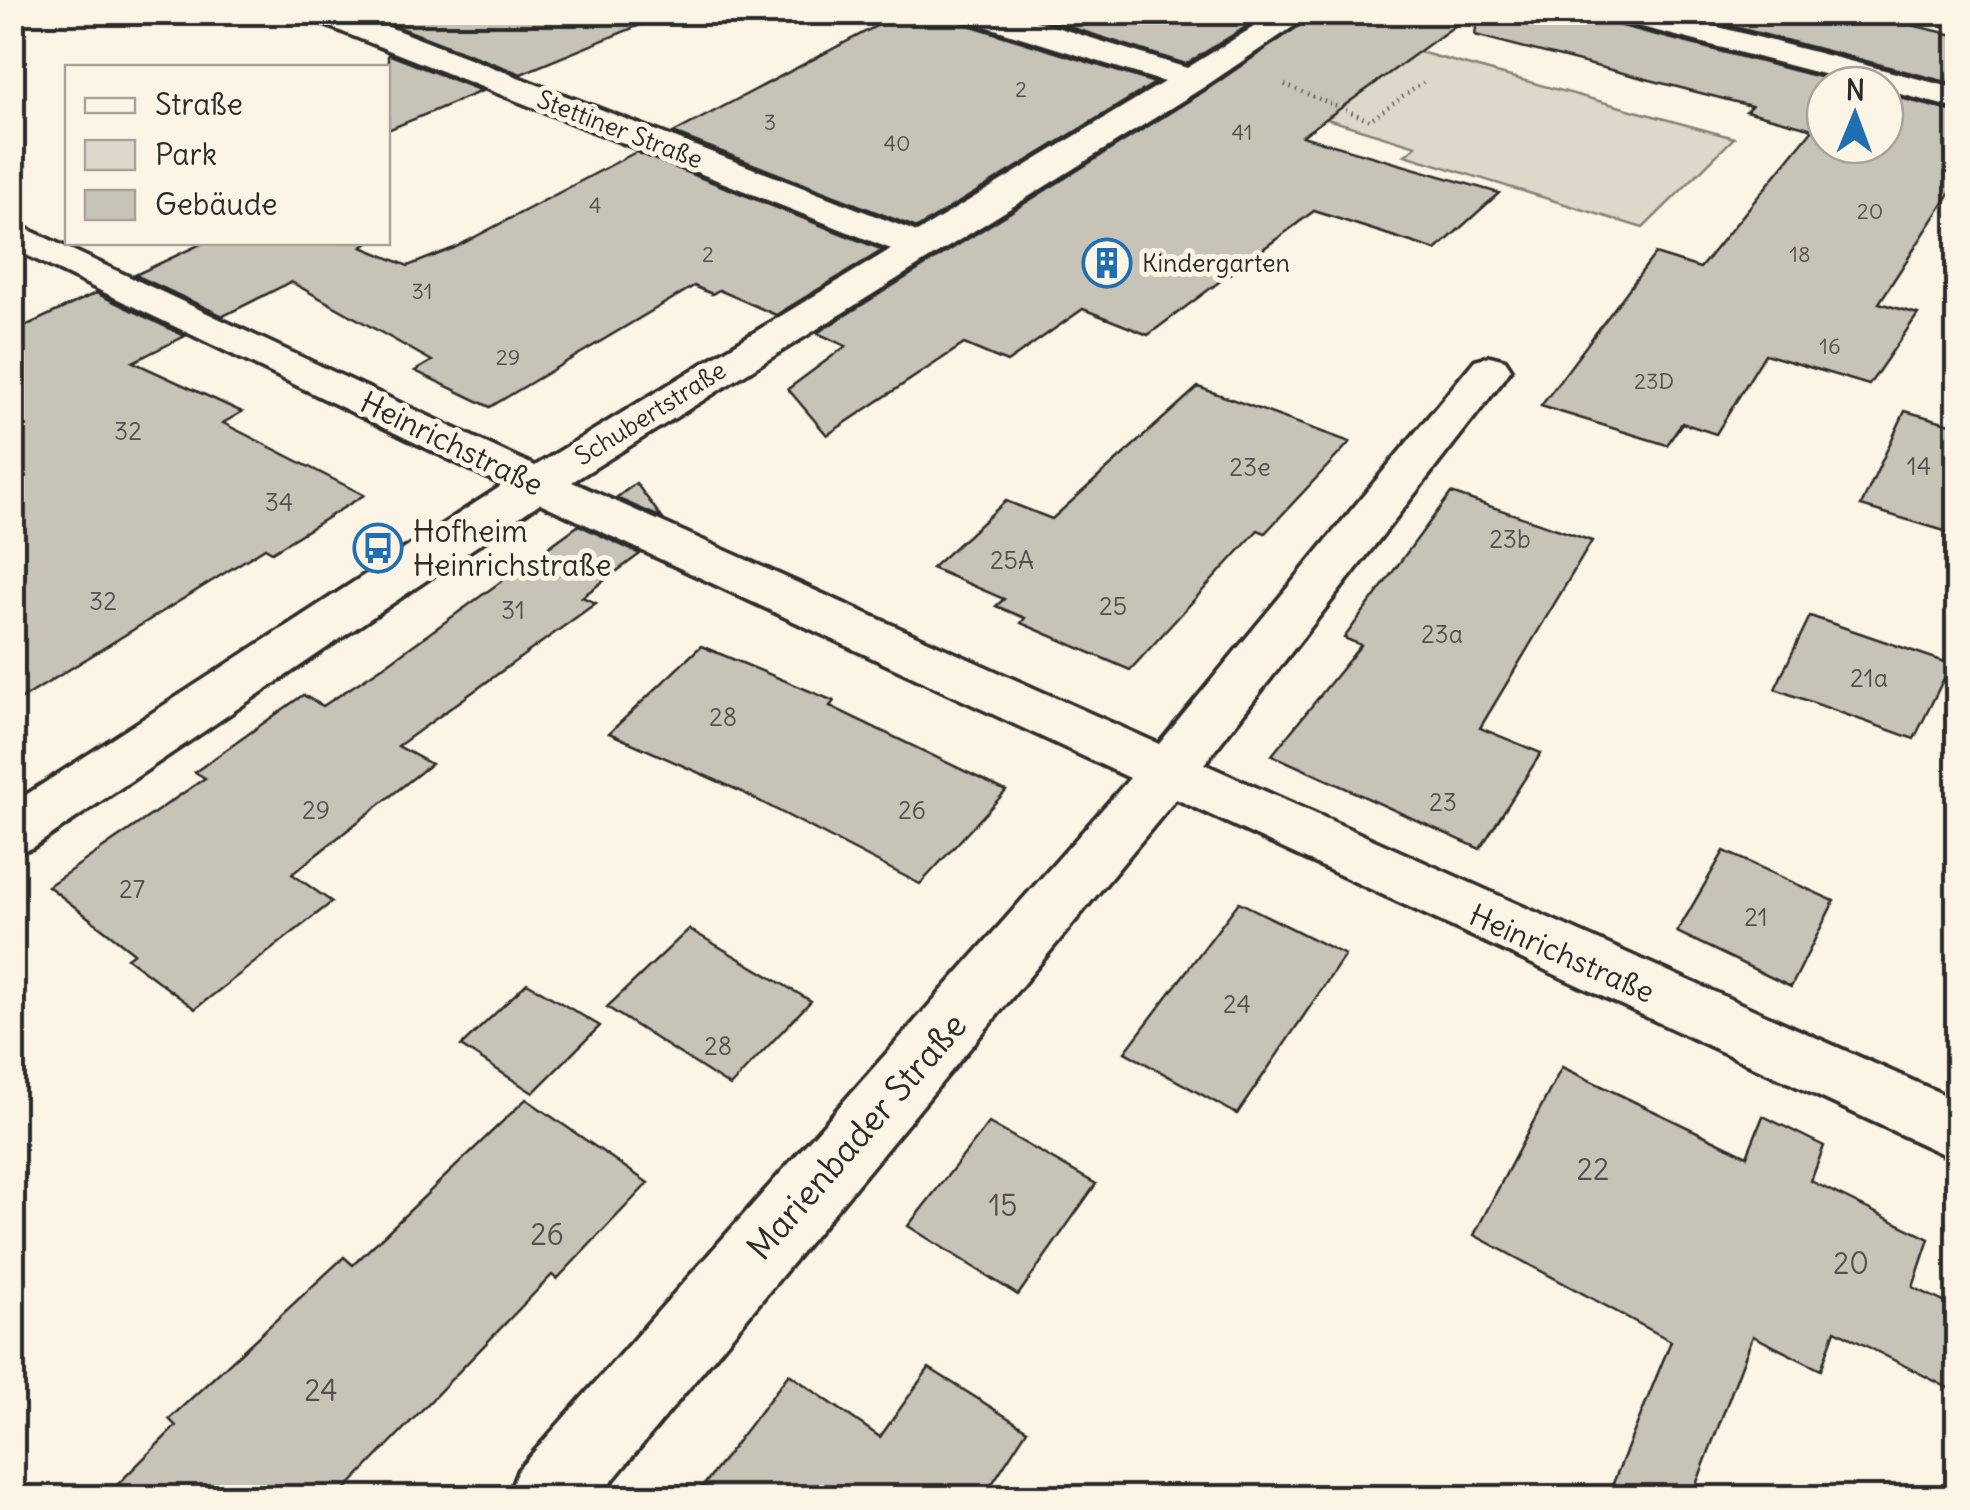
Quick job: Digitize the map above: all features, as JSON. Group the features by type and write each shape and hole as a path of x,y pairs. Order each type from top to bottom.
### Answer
{"street":[{"name":"Stettiner Straße","path":"321,12 918,246"},
{"path":"974,12 1208,70"},
{"name":"Schubertstraße","path":"12,833 536,484 1300,12"},
{"path":"1622,12 1958,98"},
{"name":"Heinrichstraße","path":"12,233 536,484 1958,1132"},
{"path":"1166,774 1490,370"},
{"name":"Marienbader Straße","path":"546,1498 1166,774"}],"path":[{"path":"1208,70 1370,120 1423,82"}],"green space":[{"path":"1372,39 1734,138 1643,228 1405,155 1416,146 1215,85"}],"building":[{"path":"388,12 667,14 521,74 388,23"},
{"path":"903,12 956,12 962,23 1155,83 917,228 673,133"},
{"path":"1022,12 1270,12 1186,64"},
{"path":"1319,12 1474,12 1302,136 1499,193 1436,250 1314,211 1148,335 1083,309 1007,362 964,344 827,435 788,389 846,346 817,333 1206,90"},
{"path":"1478,12 1604,12 1610,23 1805,73 1805,127 1746,111 1751,106 1475,35"},
{"path":"1677,12 1857,12 1958,36 1958,85 1905,71 1905,65 1881,65"},
{"path":"388,54 482,91 390,129"},
{"path":"1905,99 1958,113 1958,181 1879,303 1918,314 1869,385 1765,354 1716,434 1682,423 1667,445 1541,406 1655,254 1700,268 1805,139 1805,165 1905,165"},
{"path":"636,152 883,250 776,315 719,290 712,294 694,286 490,407 415,371 432,361 291,282 223,316 135,275 199,245 365,245 362,247 408,266 454,248"},
{"path":"96,293 185,336 133,362 242,412 223,423 364,495 272,552 265,548 12,705 12,332"},
{"path":"1198,387 1350,442 1265,533 1258,530 1130,670 1021,623 1025,618 996,606 1004,599 932,568 1006,501 1052,519"},
{"path":"1905,411 1958,426 1958,535 1861,506"},
{"path":"636,483 662,518 616,498"},
{"path":"1451,493 1592,541 1480,728 1541,753 1480,849 1272,755 1361,645 1344,638"},
{"path":"579,525 640,554 582,597 596,603 398,746 431,764 292,874 332,902 195,1009 127,958 134,953 48,886 205,778 195,772 303,695 323,706"},
{"path":"1810,616 1951,664 1914,739 1775,689"},
{"path":"701,646 834,701 830,706 1006,791 920,884 740,791 609,733"},
{"path":"1724,851 1834,901 1791,987 1677,932"},
{"path":"1239,902 1345,955 1237,1114 1125,1052"},
{"path":"689,929 811,1001 730,1086 607,1007"},
{"path":"527,983 600,1026 533,1093 461,1046"},
{"path":"1562,1067 1747,1156 1763,1116 1824,1146 1811,1181 1929,1239 1913,1287 1958,1309 1958,1393 1835,1330 1821,1370 1753,1336 1691,1498 1607,1498 1671,1341 1474,1235"},
{"path":"526,1099 648,1183 557,1279 552,1275 337,1498 104,1498 176,1426 169,1419 344,1257 353,1265"},
{"path":"989,1123 1096,1184 1018,1295 908,1226"},
{"path":"929,1368 1027,1430 983,1498 694,1498 789,1374 880,1437"}],"place":[{"name":"Kindergarten","path":"1107,263"},
{"name":"Hofheim Heinrichstraße","path":"378,548"}]}
